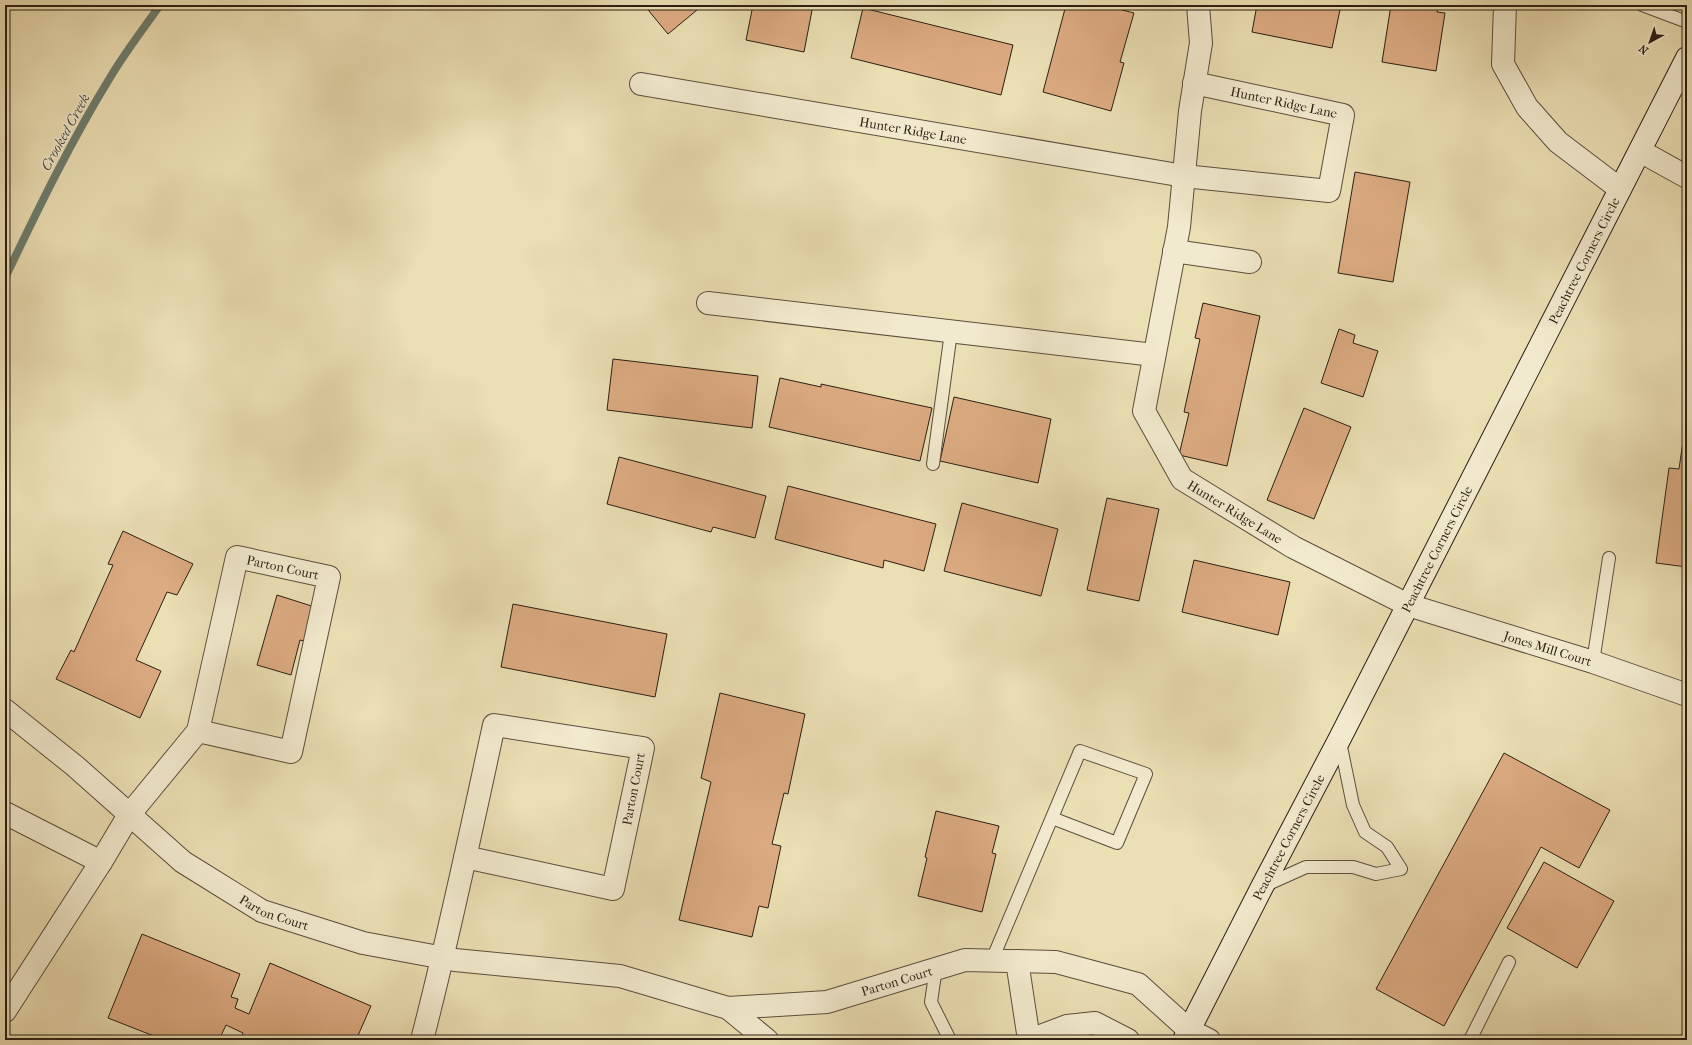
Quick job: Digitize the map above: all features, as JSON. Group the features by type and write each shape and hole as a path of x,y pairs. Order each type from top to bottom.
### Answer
{"street":[{"name":"Hunter Ridge Lane","path":"1198,5 1201,44 1190,111 1179,227 1144,410 1182,479 1293,547 1408,605"},
{"path":"1505,5 1503,64 1527,107 1558,142 1620,189"},
{"name":"Peachtree Corners Circle","path":"1187,1035 1687,58"},
{"name":"Hunter Ridge Lane","path":"642,84 1184,176 1329,191 1344,114 1194,83"},
{"path":"1640,151 1687,177"},
{"path":"1174,251 1250,262"},
{"path":"708,303 1154,355"},
{"name":"Parton Court","path":"5,1011 101,862 129,815 198,731 237,557 329,577 291,752 198,731"},
{"name":"Jones Mill Court","path":"1408,605 1593,662 1687,695"},
{"name":"Parton Court","path":"5,710 75,766 183,862 262,911 363,943 443,958 620,976 728,1008 827,1002 964,960 1056,962 1138,984 1187,1035 1209,1040"},
{"name":"Parton Court","path":"422,1040 443,958 465,857 494,726 643,748 613,889 465,857"},
{"path":"5,813 101,862"},
{"path":"1017,961 1029,1040 1067,1026 1095,1023 1128,1040"},
{"name":"Parton Court","path":"728,1008 767,1040"}],"lane":[{"path":"1642,5 1687,22"},
{"path":"933,464 951,332"},
{"path":"1593,662 1609,558"},
{"path":"1262,887 1306,866 1353,867 1376,874 1401,869 1387,847 1365,832 1353,805 1339,740"},
{"path":"992,960 1080,751 1146,774 1117,843 1052,818"},
{"path":"1470,1040 1509,962"},
{"path":"936,968 931,1002 950,1040"}],"building":[{"path":"644,5 703,5 668,34"},
{"path":"753,5 813,5 804,52 746,40"},
{"path":"1066,5 1103,5 1134,13 1120,62 1124,63 1111,111 1043,92"},
{"path":"1257,5 1341,5 1332,48 1252,32"},
{"path":"1391,5 1438,5 1437,12 1445,13 1436,71 1382,62"},
{"path":"863,8 1013,45 1001,95 851,58"},
{"path":"1355,172 1410,182 1393,282 1338,273"},
{"path":"1203,303 1260,316 1227,466 1179,455 1189,413 1184,412 1200,339 1195,338"},
{"path":"1339,329 1355,335 1353,343 1378,351 1363,397 1321,383"},
{"path":"613,359 758,376 752,428 607,410"},
{"path":"780,378 821,387 821,384 932,408 920,461 769,427"},
{"path":"954,397 1051,419 1038,483 940,461"},
{"path":"1304,408 1351,427 1314,519 1267,500"},
{"path":"1686,420 1687,567 1656,563 1669,468 1679,469"},
{"path":"619,457 766,496 755,538 713,527 711,532 607,504"},
{"path":"788,486 936,524 924,571 884,560 883,568 775,539"},
{"path":"1107,498 1159,509 1139,601 1087,590"},
{"path":"962,503 1058,529 1041,596 944,571"},
{"path":"123,531 193,564 177,595 167,592 136,660 161,671 140,718 56,679 71,650 74,652 113,565 108,564"},
{"path":"1194,560 1290,582 1278,635 1182,612"},
{"path":"277,595 321,609 312,643 300,640 291,675 257,665"},
{"path":"513,604 667,634 655,697 501,667"},
{"path":"720,693 805,714 788,794 784,793 772,844 781,846 768,908 759,906 752,937 679,920 711,782 701,778"},
{"path":"1504,753 1610,810 1579,868 1541,847 1444,1026 1376,989"},
{"path":"936,811 999,826 992,853 996,854 982,912 918,896 927,858 925,857"},
{"path":"1544,862 1614,901 1577,968 1507,928"},
{"path":"142,934 240,974 231,997 238,999 235,1008 249,1014 270,963 371,1006 356,1040 241,1040 243,1033 226,1025 219,1040 164,1040 108,1018"}],"waterway":[{"name":"Crooked Creek","path":"5,278 42,201 82,125 117,67 160,5"}]}
